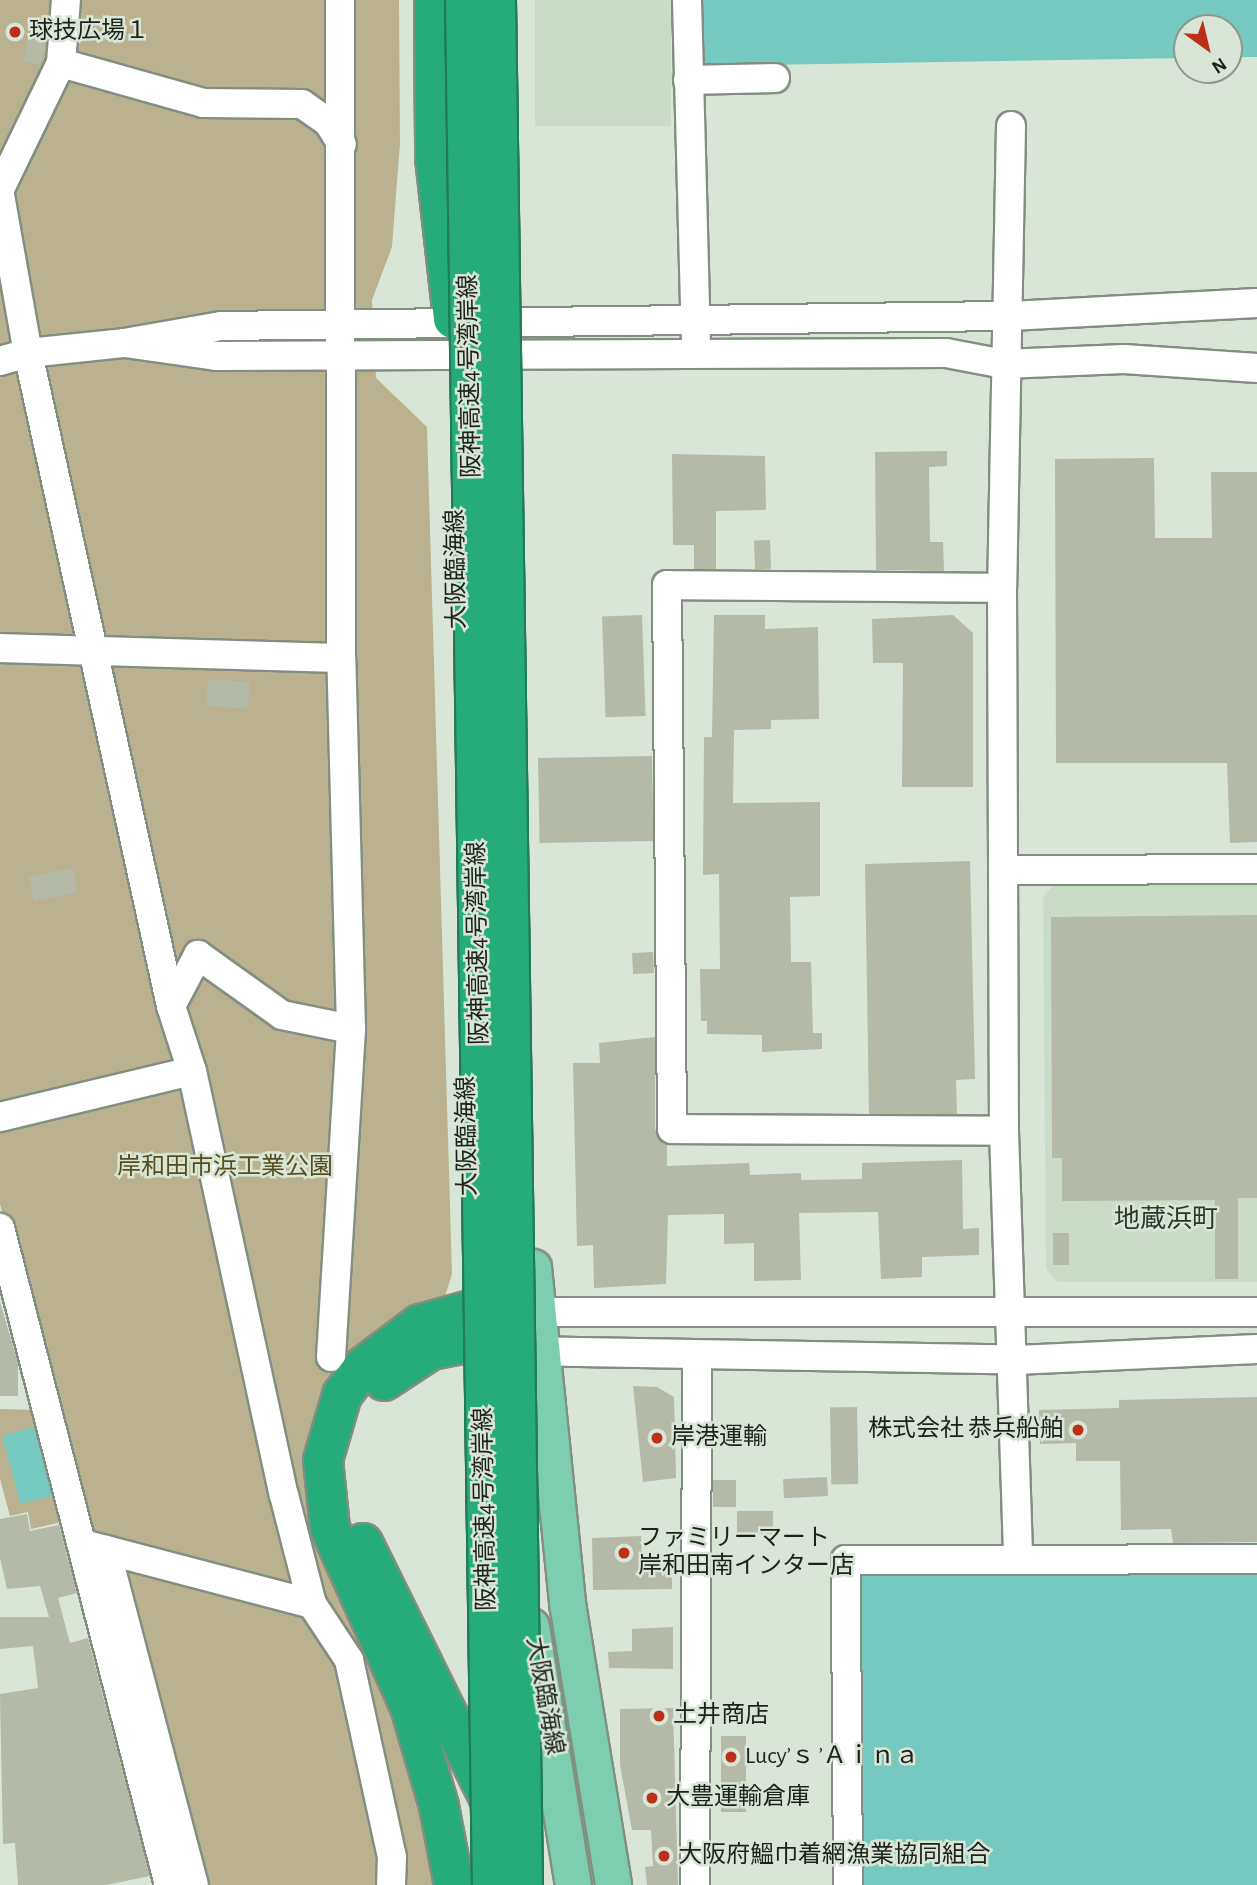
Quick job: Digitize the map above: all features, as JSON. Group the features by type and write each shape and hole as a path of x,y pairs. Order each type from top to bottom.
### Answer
{"highway":[{"path":"434,0 435,158 453,337"},
{"name":"阪神高速4号湾岸線","path":"465,0 492,1885"},
{"name":"阪神高速4号湾岸線","path":"496,0 524,1885"},
{"path":"454,1885 422,1744 345,1565 322,1493 328,1426 342,1395 390,1343 420,1324 472,1326"},
{"path":"472,1326 386,1379 354,1425 346,1479 359,1533 480,1777 524,1885"}],"main road":[{"name":"大阪臨海線","path":"448,0 472,1326 482,1414 527,1604 573,1885"},
{"name":"大阪臨海線","path":"511,0 534,1313 567,1603 613,1885"}],"street":[{"path":"0,189 61,63 66,0"},
{"path":"331,1357 352,1029 341,658 340,0"},
{"path":"687,0 697,358"},
{"path":"61,63 203,103 302,104 328,122 342,144"},
{"path":"688,91 775,78"},
{"path":"1011,126 1004,364 1002,588 1004,1131 1014,1366 1018,1560"},
{"path":"0,195 29,353 98,654 171,1006 192,1072 312,1604 349,1660 392,1857 391,1885"},
{"path":"125,343 216,356 310,364 339,356 453,337 517,320 1005,316 1257,303"},
{"path":"0,361 29,353 125,343 221,326 340,326 453,337 517,356 697,358 946,353 1004,364 1124,359 1257,368"},
{"path":"1002,588 667,585 667,599 672,1129 1004,1131"},
{"path":"0,648 98,654 341,658"},
{"path":"1005,870 1257,869"},
{"path":"171,1006 198,955 282,1015 352,1029"},
{"path":"0,1117 192,1072"},
{"path":"0,1228 169,1885"},
{"path":"472,1326 534,1313 1257,1312"},
{"path":"1065,1313 1257,1338"},
{"path":"472,1326 540,1354 857,1358 933,1370 1257,1349"},
{"path":"695,1885 697,1357"},
{"path":"1014,1366 1257,1367"},
{"path":"79,1543 312,1604"},
{"path":"106,1550 194,1885"},
{"path":"848,1885 845,1560 1257,1559"},
{"path":"117,1584 139,1572 145,1560"}],"shaded area":[{"path":"535,0 671,0 671,126 535,126"},
{"path":"1257,884 1257,1282 1058,1282 1046,1269 1043,897 1053,885"}],"green space":[{"name":"岸和田市浜工業公園","path":"0,0 399,0 400,143 392,247 372,300 376,378 427,427 452,1274 445,1296 386,1326 313,1425 306,1483 330,1574 410,1746 439,1885 178,1885 0,1204"},
{"path":"0,1409 38,1410 66,1521 31,1529 28,1512 10,1516 0,1479"}],"water":[{"path":"699,0 1257,0 1257,57 1243,57 1243,14 1173,14 1173,58 699,66"},
{"path":"34,1427 52,1496 21,1504 2,1436"},
{"path":"855,1573 1257,1573 1257,1885 855,1885"}],"building":[{"path":"29,36 46,40 40,65 23,61"},
{"path":"947,451 947,466 929,467 930,542 943,542 944,571 876,570 875,452"},
{"path":"672,454 765,456 766,510 716,511 716,569 694,569 694,545 673,545"},
{"path":"1154,458 1155,538 1212,538 1211,472 1257,472 1257,842 1230,843 1227,763 1056,763 1055,459"},
{"path":"770,540 771,569 755,570 754,541"},
{"path":"642,615 646,716 606,717 602,616"},
{"path":"714,615 765,615 765,629 818,627 819,719 771,720 771,729 734,730 733,803 820,802 820,896 790,897 791,962 811,962 813,1033 822,1033 822,1049 762,1052 762,1035 707,1034 707,1021 701,1021 700,969 720,969 719,874 703,875 704,737 712,737"},
{"path":"953,615 973,633 973,787 902,787 903,663 873,663 872,619"},
{"path":"208,679 250,682 248,709 206,706"},
{"path":"652,756 653,841 540,843 538,758"},
{"path":"970,861 975,1079 956,1080 957,1114 869,1114 865,864"},
{"path":"73,868 78,893 34,901 29,877"},
{"path":"1257,915 1257,1198 1238,1198 1238,1279 1215,1279 1215,1200 1062,1201 1062,1158 1052,1158 1051,917"},
{"path":"653,952 654,973 633,974 632,953"},
{"path":"655,1037 655,1129 667,1144 667,1166 749,1163 750,1175 801,1173 801,1180 862,1179 862,1163 962,1160 963,1229 979,1228 979,1255 922,1257 922,1277 881,1279 878,1212 799,1213 801,1280 754,1281 754,1243 724,1244 724,1214 668,1215 666,1284 594,1288 593,1245 577,1246 573,1063 600,1063 599,1043"},
{"path":"1053,1233 1069,1233 1069,1265 1053,1265"},
{"path":"0,1302 18,1363 18,1396 0,1396"},
{"name":"岸港運輸","path":"633,1386 657,1387 674,1397 676,1478 643,1482"},
{"path":"1257,1397 1257,1542 1173,1543 1171,1529 1121,1530 1120,1461 1076,1461 1076,1443 1040,1444 1039,1410 1119,1408 1119,1400"},
{"path":"830,1407 857,1407 858,1484 831,1484"},
{"path":"827,1477 828,1496 784,1498 783,1479"},
{"path":"713,1480 736,1480 736,1507 713,1507"},
{"path":"737,1511 773,1511 773,1534 737,1534"},
{"path":"27,1514 30,1531 59,1525 77,1593 58,1598 70,1643 88,1638 150,1876 106,1885 18,1885 15,1843 3,1844 0,1694 38,1688 33,1646 0,1649 0,1617 49,1617 40,1586 7,1589 0,1558 0,1519"},
{"path":"641,1536 642,1572 672,1572 672,1589 593,1590 592,1538"},
{"path":"673,1627 673,1669 609,1668 608,1652 632,1651 632,1629"},
{"path":"673,1708 678,1885 647,1885 645,1867 653,1866 651,1830 632,1830 620,1765 620,1709"},
{"path":"721,1736 746,1736 746,1812 721,1812"}],"place":[{"name":"球技広場１","path":"15,32"},
{"name":"株式会社 恭兵船舶","path":"1078,1430"},
{"name":"岸港運輸","path":"657,1438"},
{"name":"ファミリーマート 岸和田南インター店","path":"624,1553"},
{"name":"土井商店","path":"659,1716"},
{"name":"Lucy’ｓ ’Ａｉｎａ","path":"731,1757"},
{"name":"大豊運輸倉庫","path":"652,1798"},
{"name":"大阪府鰮巾着網漁業協同組合","path":"664,1856"}],"district":[{"name":"地蔵浜町","path":"1166,1220"}]}
